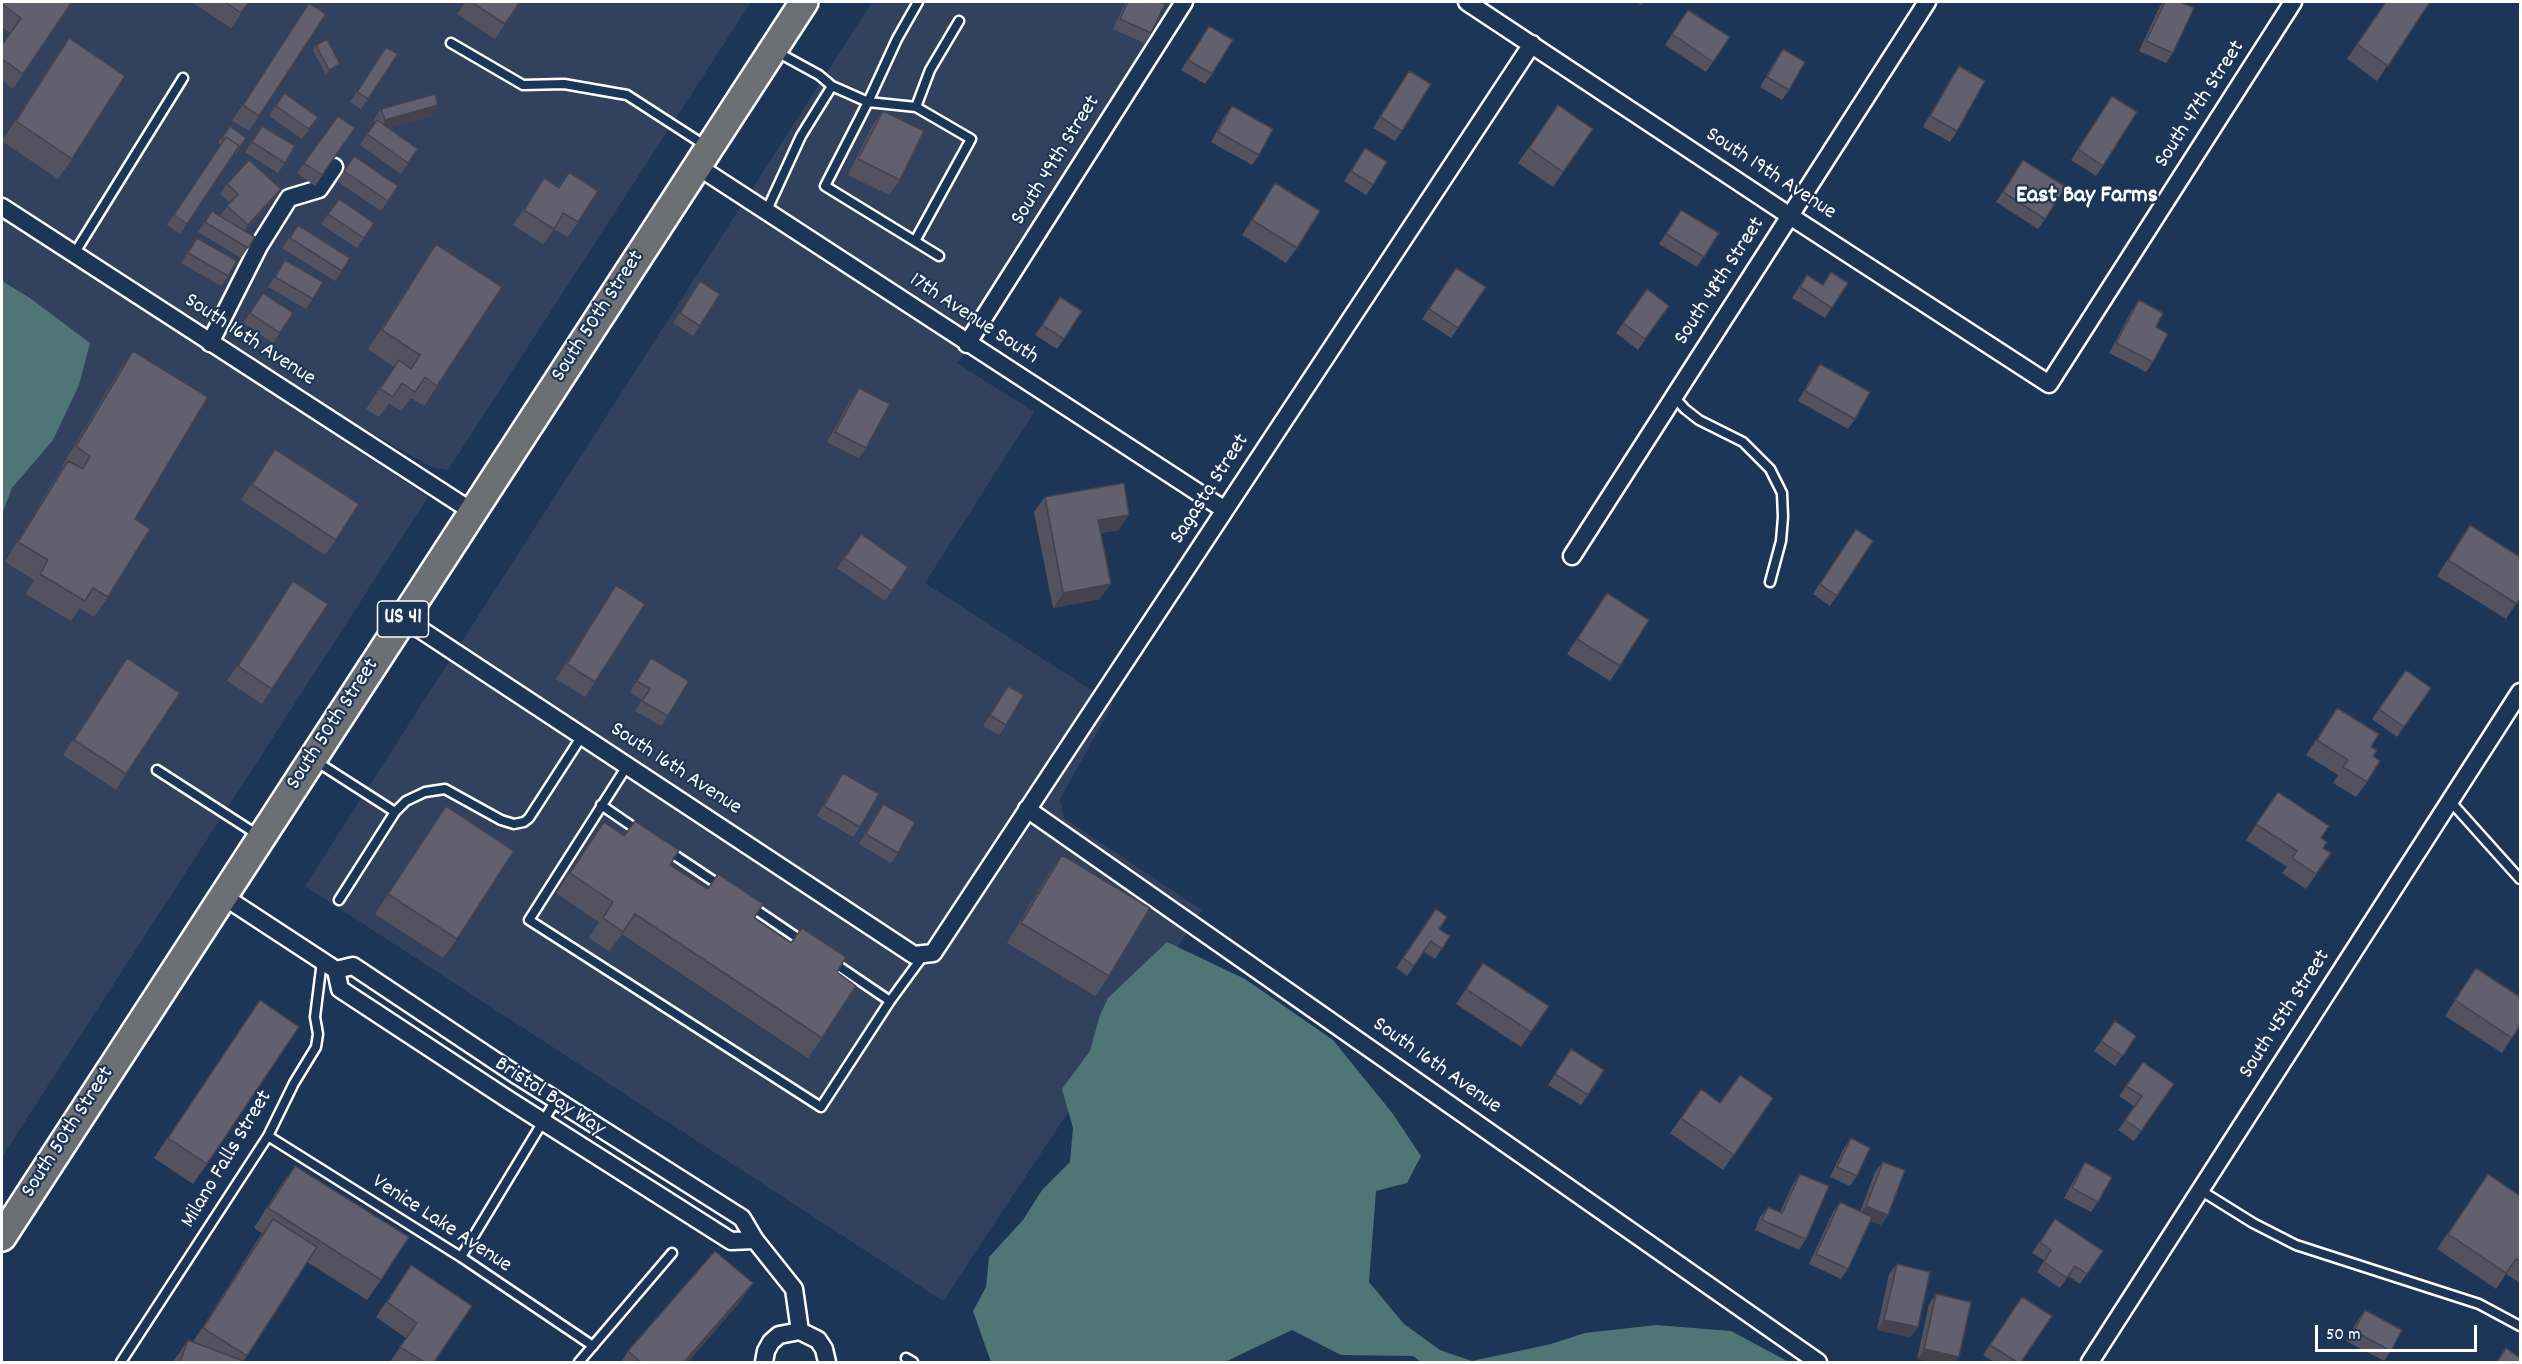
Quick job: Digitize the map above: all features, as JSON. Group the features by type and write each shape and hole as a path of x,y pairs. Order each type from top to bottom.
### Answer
{"main road":[{"name":"South 50th Street","path":"2,1237 804,2"}],"street":[{"name":"South 49th Street","path":"967,344 1184,2"},
{"name":"South 19th Avenue","path":"1467,2 2049,384"},
{"name":"South 48th Street","path":"1572,556 1927,2"},
{"name":"South 47th Street","path":"2049,384 2293,2"},
{"name":"Sagasta Street","path":"923,956 933,953 1532,44"},
{"name":"17th Avenue South","path":"703,157 766,212 1225,510"},
{"path":"210,344 260,246 289,198 319,189 334,167"},
{"name":"South 16th Avenue","path":"2,207 210,344 473,512"},
{"name":"South 16th Avenue","path":"404,618 914,955 923,956"},
{"name":"South 45th Street","path":"2090,1362 2520,692"},
{"name":"South 16th Avenue","path":"1027,809 1818,1362"},
{"name":"Bristol Bay Way","path":"223,896 329,966 340,989 731,1241 755,1240"},
{"name":"Bristol Bay Way","path":"329,966 353,966 742,1218 755,1240 794,1289 800,1331"},
{"path":"764,1362 766,1351 779,1335 800,1331 818,1341 824,1349 827,1362"}],"lane":[{"path":"918,2 897,39 825,186 939,256"},
{"path":"916,107 930,70 959,21"},
{"path":"451,43 524,85 564,84 627,95 703,157"},
{"path":"772,50 819,75 832,86 868,102 916,107 971,139 915,241"},
{"path":"74,254 183,78"},
{"path":"766,212 801,136 832,86"},
{"path":"1674,397 1699,420 1743,442 1770,469 1782,492 1781,541 1770,582"},
{"path":"339,900 395,812 412,796 431,790 445,789 501,820 514,824 524,822 529,818 582,736"},
{"path":"312,759 395,812"},
{"path":"627,766 529,920 821,1107 890,1001 923,956"},
{"path":"157,770 261,837"},
{"path":"2450,801 2520,879"},
{"path":"601,805 650,838"},
{"path":"659,844 726,890"},
{"path":"736,896 813,948"},
{"path":"823,955 890,1001"},
{"name":"Milano Falls Street","path":"121,1362 268,1136 294,1083 316,1047 318,1034 315,1017 329,966"},
{"path":"461,1257 556,1099"},
{"name":"Venice Lake Avenue","path":"268,1136 461,1257 593,1346"},
{"path":"2200,1190 2236,1213 2296,1245 2479,1304 2520,1326"},
{"path":"579,1362 672,1253"}],"shaded area":[{"path":"2,2 751,2 448,470 431,467 231,353 2,204"},
{"path":"872,2 1194,2 979,334 957,363 1034,412 925,583 1113,704 1060,799 1064,818 1202,910 943,1301 305,886"},
{"path":"2,216 428,497 2,1157"}],"green space":[{"path":"2,281 30,298 90,343 79,385 53,440 12,488 2,514"},
{"path":"1167,942 1245,979 1333,1040 1393,1114 1421,1156 1407,1183 1376,1191 1369,1282 1404,1324 1440,1350 1472,1361 1551,1344 1585,1333 1656,1325 1731,1331 1789,1362 1421,1362 1413,1356 1341,1355 1292,1330 1225,1362 991,1362 973,1311 986,1287 989,1257 1023,1220 1042,1190 1070,1162 1073,1128 1062,1089 1090,1051 1100,1015 1108,998"}],"building":[{"path":"2,2 72,2 23,74 2,59 2,45 21,18"},
{"path":"225,2 249,2 241,13"},
{"path":"471,2 520,2 505,24"},
{"path":"1128,2 1165,4 1151,33 1120,19"},
{"path":"2165,2 2180,2 2194,8 2173,53 2146,41"},
{"path":"2386,2 2430,2 2388,66 2357,44"},
{"path":"309,3 326,14 259,116 243,105"},
{"path":"1688,10 1730,37 1713,62 1672,34"},
{"path":"1209,26 1233,40 1212,74 1188,60"},
{"path":"69,38 125,76 72,159 16,121"},
{"path":"327,39 340,64 329,70 316,45"},
{"path":"386,47 398,54 368,99 357,92"},
{"path":"1783,49 1805,62 1789,90 1767,77"},
{"path":"1959,66 1985,81 1957,131 1930,116"},
{"path":"1409,71 1431,84 1402,131 1380,117"},
{"path":"284,93 318,117 309,129 276,106"},
{"path":"435,94 438,105 385,120 381,109"},
{"path":"2112,96 2137,112 2103,166 2078,149"},
{"path":"1558,105 1593,129 1563,172 1529,148"},
{"path":"1232,106 1273,129 1259,155 1218,132"},
{"path":"883,111 924,131 900,180 858,159"},
{"path":"338,116 355,128 322,175 304,163"},
{"path":"377,120 418,149 408,163 367,134"},
{"path":"230,126 246,138 238,150 239,146 226,137 224,140 222,138"},
{"path":"262,126 295,146 285,163 252,142"},
{"path":"226,137 239,146 187,224 174,215"},
{"path":"1365,148 1387,162 1373,185 1351,171"},
{"path":"354,156 398,186 388,201 344,171"},
{"path":"249,160 281,189 248,225 227,206 238,194 227,184"},
{"path":"2023,160 2066,187 2045,219 2003,192"},
{"path":"569,172 598,191 578,222 563,213 554,229 524,210 544,178 559,188"},
{"path":"1275,183 1320,211 1297,248 1252,220"},
{"path":"339,199 374,223 364,238 328,214"},
{"path":"1681,210 1719,233 1704,257 1666,234"},
{"path":"212,211 255,237 248,248 205,222"},
{"path":"298,225 350,258 342,271 290,238"},
{"path":"197,238 237,261 228,276 188,253"},
{"path":"436,244 502,287 437,386 425,377 415,392 402,383 393,397 380,389 399,360 411,369 420,355 382,330"},
{"path":"285,260 323,282 313,299 275,277"},
{"path":"1456,268 1486,287 1458,328 1429,309"},
{"path":"1831,272 1848,283 1832,308 1800,287 1807,275 1823,285"},
{"path":"700,281 720,294 700,326 680,313"},
{"path":"1647,289 1669,306 1645,339 1623,323"},
{"path":"263,293 293,313 280,333 250,313"},
{"path":"1060,297 1082,311 1064,339 1042,325"},
{"path":"2139,300 2163,313 2156,327 2168,334 2153,362 2116,343"},
{"path":"133,351 208,397 135,519 150,529 108,597 93,588 85,601 40,574 48,560 18,542 68,461 83,469 90,456 76,446"},
{"path":"1820,364 1870,392 1855,419 1805,391"},
{"path":"859,388 890,404 866,448 835,432"},
{"path":"275,449 359,504 336,540 252,485"},
{"path":"1124,483 1129,515 1098,520 1111,584 1063,593 1045,497"},
{"path":"2470,525 2520,557 2520,598 2517,604 2448,560"},
{"path":"1856,529 1873,541 1837,596 1820,584"},
{"path":"861,534 908,567 892,591 844,558"},
{"path":"293,581 328,604 272,689 238,666"},
{"path":"616,585 645,604 595,682 567,664"},
{"path":"1607,593 1649,620 1620,666 1577,639"},
{"path":"127,658 180,693 126,774 74,740"},
{"path":"651,658 689,681 668,716 642,701 650,689 637,681"},
{"path":"2406,670 2431,688 2404,727 2379,709"},
{"path":"1008,686 1024,695 1006,725 990,715"},
{"path":"2337,708 2379,734 2371,747 2377,750 2373,756 2380,761 2367,782 2343,767 2348,760 2317,740"},
{"path":"843,773 879,794 860,827 824,806"},
{"path":"2278,792 2329,826 2321,838 2327,842 2323,848 2331,853 2316,874 2292,858 2297,851 2256,824"},
{"path":"883,804 915,822 898,853 866,834"},
{"path":"446,806 514,851 457,939 388,894"},
{"path":"635,821 679,850 670,865 708,889 718,874 763,904 754,918 791,943 802,928 846,957 837,972 856,986 822,1038 635,914 623,932 603,918 613,902 570,873 604,822 624,836"},
{"path":"1062,855 1150,908 1109,976 1021,923"},
{"path":"1436,909 1447,917 1439,929 1450,936 1442,949 1431,941 1414,966 1403,958"},
{"path":"1483,963 1549,1006 1531,1032 1466,989"},
{"path":"2476,968 2520,997 2520,1025 2512,1038 2455,1000"},
{"path":"260,1000 299,1027 207,1164 168,1138"},
{"path":"2115,1021 2136,1036 2123,1056 2101,1041"},
{"path":"1571,1049 1604,1070 1588,1095 1555,1074"},
{"path":"2143,1062 2174,1084 2141,1131 2125,1120 2142,1096 2126,1086"},
{"path":"1740,1075 1773,1098 1734,1155 1681,1118 1701,1089 1720,1103"},
{"path":"1851,1138 1870,1148 1857,1176 1837,1167"},
{"path":"1883,1162 1905,1170 1888,1215 1866,1206"},
{"path":"2085,1162 2112,1177 2098,1202 2072,1188"},
{"path":"295,1166 409,1237 381,1280 268,1208"},
{"path":"1800,1174 1829,1186 1806,1239 1762,1220 1768,1207 1782,1213"},
{"path":"2488,1174 2520,1196 2520,1261 2516,1259 2506,1273 2448,1234"},
{"path":"1840,1202 1872,1217 1848,1269 1816,1254"},
{"path":"273,1219 317,1247 247,1356 203,1328"},
{"path":"2055,1219 2103,1251 2087,1274 2075,1266 2067,1278 2044,1262 2051,1250 2040,1242"},
{"path":"715,1251 753,1283 684,1362 641,1362 628,1351"},
{"path":"1897,1264 1930,1272 1918,1327 1884,1320"},
{"path":"411,1265 472,1306 434,1362 424,1362 400,1347 417,1323 387,1302"},
{"path":"1936,1294 1971,1302 1959,1357 1924,1349"},
{"path":"2022,1297 2052,1316 2021,1362 2017,1362 1990,1345"},
{"path":"2365,1310 2402,1330 2391,1351 2354,1331"},
{"path":"188,1340 246,1362 180,1362"},
{"path":"2506,1348 2520,1358 2520,1362 2497,1362"}],"district":[{"name":"East Bay Farms","path":"2087,198"}]}
